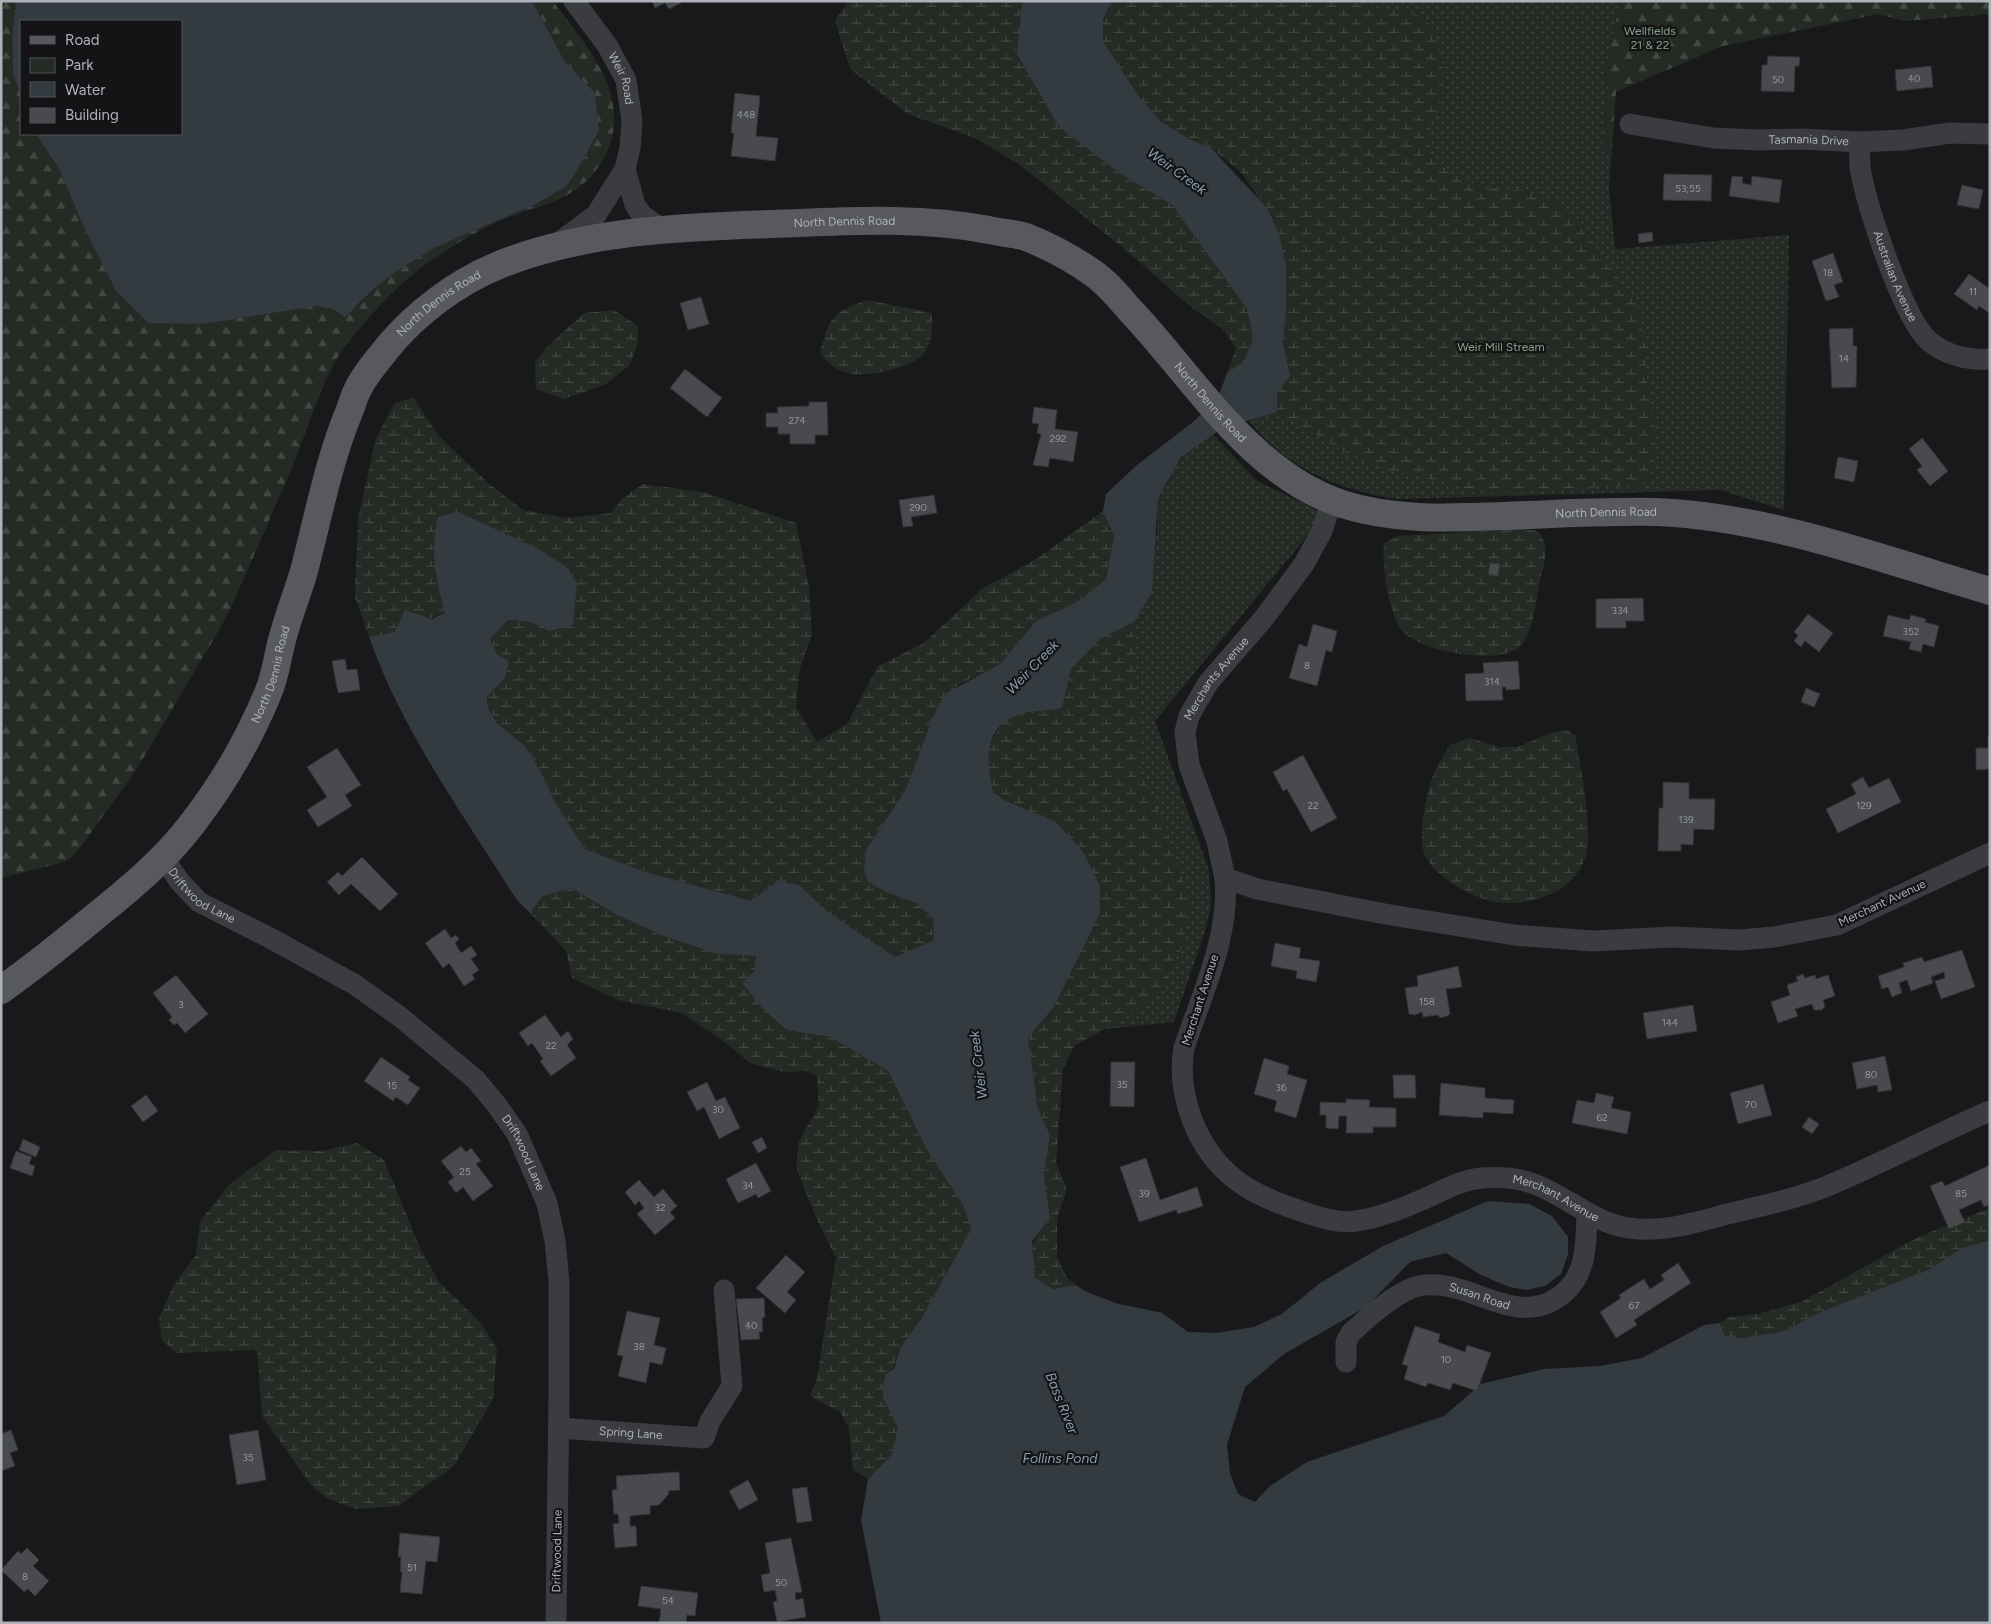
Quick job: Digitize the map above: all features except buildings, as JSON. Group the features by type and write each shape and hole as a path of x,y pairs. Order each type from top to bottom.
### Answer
{"main road":[{"name":"North Dennis Road","path":"1,990 130,888 190,828 214,794 235,759 272,684 283,636 294,606 334,453 357,390 384,352 407,326 445,296 495,267 553,247 594,239 732,225 901,220 959,223 1023,236 1067,257 1096,275 1147,327 1240,436 1268,464 1306,488 1332,500 1372,511 1416,517 1656,512 1709,516 1753,523 1793,533 1990,591"}],"street":[{"name":"Weir Road","path":"553,247 596,215 625,169 630,148 632,121 626,80 608,45 574,1"},
{"name":"Tasmania Drive","path":"1630,124 1714,138 1859,142 1903,140 1950,133 1990,134"},
{"name":"Australian Avenue","path":"1859,142 1861,172 1879,238 1907,311 1928,340 1946,352 1976,360 1990,359"},
{"name":"Weir Road","path":"625,169 635,205 642,215 665,231"},
{"name":"Merchants Avenue","path":"1225,878 1217,841 1189,765 1185,732 1189,716 1208,683 1264,618 1304,564 1322,531 1332,500"},
{"name":"Merchant Avenue","path":"1990,853 1837,925 1774,937 1739,940 1672,937 1593,941 1514,935 1385,914 1257,889 1225,878 1227,897 1220,936 1184,1048 1182,1078 1190,1118 1214,1158 1234,1178 1273,1201 1335,1221 1355,1221 1376,1216 1403,1208 1461,1182 1482,1178 1514,1179 1534,1183 1587,1213 1616,1226 1631,1229 1667,1228 1795,1197 1823,1187 1927,1142 1990,1111"},
{"name":"Driftwood Lane","path":"163,856 180,882 199,902 354,984 399,1016 475,1079 496,1104 517,1134 533,1167 547,1203 555,1241 559,1282 556,1623"},
{"name":"Susan Road","path":"1346,1362 1346,1342 1351,1334 1409,1289 1422,1285 1459,1289 1519,1308 1530,1309 1549,1304 1565,1294 1581,1271 1585,1256 1587,1213"},
{"name":"Spring Lane","path":"559,1428 704,1438 710,1421 732,1386 724,1290"}],"green space":[{"path":"1,1 16,1 12,38 13,75 20,92 20,135 37,135 59,169 86,232 116,291 289,310 317,306 333,308 357,307 376,287 397,271 434,248 536,204 567,186 599,130 595,93 565,62 532,1 553,1 592,54 603,73 610,93 614,113 613,134 605,156 594,173 582,185 568,194 553,202 506,218 489,226 436,257 390,295 347,343 332,368 318,398 288,477 232,605 136,770 73,856 47,867 1,878"},
{"path":"849,1 1022,1 1017,54 1058,126 1119,173 1172,205 1247,309 1253,339 1244,361 1227,373 1236,348 1223,329 1191,307 1122,247 1020,165 977,139 908,114 850,69 835,20"},
{"name":"Weir Mill Stream","path":"1112,1 1620,1 1604,77 1608,88 1602,151 1612,148 1609,187 1615,249 1789,235 1784,510 1720,490 1398,499 1376,495 1335,483 1298,465 1264,438 1249,421 1277,412 1266,208 1241,172 1211,148"},
{"path":"1112,1 1352,1 1369,7 1411,13 1427,21 1433,29 1443,64 1442,96 1430,128 1430,152 1452,175 1486,188 1523,190 1558,202 1593,244 1637,305 1646,347 1647,382 1656,433 1654,463 1649,480 1637,488 1613,486 1515,493 1468,492 1450,483 1387,470 1352,456 1277,412 1277,393 1288,359 1283,343 1286,311 1286,265 1266,208 1241,172 1211,148 1189,139 1160,121 1138,95 1103,41 1103,19"},
{"name":"Wellfields 21 & 22","path":"1620,1 1990,1 1990,14 1905,21 1878,14 1723,46 1616,92 1612,148 1602,151 1608,88 1604,77"},
{"path":"867,300 932,313 930,339 927,348 919,358 900,367 865,374 848,373 832,366 826,360 820,353 826,332 834,318 846,308"},
{"path":"614,310 638,326 638,342 630,365 606,384 564,399 536,389 535,361 550,344 584,313"},
{"path":"413,397 437,434 487,482 523,510 566,518 611,513 622,499 642,484 703,492 796,523 809,587 812,634 799,671 796,707 817,742 847,724 878,666 924,643 982,589 1036,559 1103,511 1114,536 1106,579 1079,601 1036,621 1001,663 958,685 934,714 906,789 866,850 888,893 917,903 933,919 934,940 895,957 829,913 799,885 778,881 751,901 646,872 585,849 555,802 541,772 526,747 497,723 488,708 487,697 505,678 490,639 508,620 531,622 549,630 573,625 435,573 445,613 395,632 369,637 355,597 358,518 376,438 394,404"},
{"path":"1213,434 1257,481 1325,514 1155,721 1208,867 1211,906 1205,931 1174,1022 1028,1037 995,734 1157,535 1158,498 1181,457"},
{"path":"1522,529 1538,531 1544,543 1545,562 1532,624 1520,646 1510,652 1495,655 1458,654 1422,643 1408,636 1400,628 1389,598 1384,563 1384,543 1398,536"},
{"path":"1134,622 1141,774 1167,830 1189,901 1183,945 1164,983 1129,1016 1074,1046 1063,1069 1056,1163 1067,1190 1057,1219 1057,1256 1067,1278 1076,1285 1053,1289 1035,1278 1032,1258 1035,1240 1050,1218 1044,1175 1050,1135 1038,1109 1028,1037 1053,1008 1081,949 1006,801 993,792 988,765 989,745 1003,722 1025,713 1048,712 1065,698 1071,669 1100,639"},
{"path":"1566,730 1575,735 1585,796 1588,830 1586,855 1574,877 1565,886 1554,892 1530,901 1517,903 1494,902 1470,893 1447,880 1429,862 1424,853 1422,827 1432,778 1450,745 1470,738 1498,747 1517,747 1550,733"},
{"path":"572,888 615,914 661,935 717,954 757,956 754,972 762,1008 785,1030 830,1037 888,1071 927,1150 963,1205 971,1229 921,1319 900,1348 883,1398 898,1428 892,1454 868,1479 853,1470 849,1428 840,1412 810,1396 817,1378 836,1258 814,1213 796,1167 799,1141 819,1106 817,1076 807,1071 784,1072 750,1063 723,1041 682,1013 618,1000 572,978 566,951 530,913 543,896"},
{"path":"357,1143 384,1160 421,1250 439,1282 481,1323 497,1349 493,1399 454,1466 398,1506 356,1509 328,1499 311,1485 262,1416 257,1350 176,1353 162,1340 159,1319 173,1286 196,1255 200,1221 231,1183 276,1150 321,1151"},
{"path":"1990,1208 1990,1240 1962,1248 1928,1270 1820,1312 1784,1331 1743,1338 1725,1336 1720,1323 1729,1317 1758,1314 1803,1301 1916,1238"}],"water":[{"path":"16,1 532,1 565,62 595,93 599,130 567,186 536,204 434,248 397,271 376,287 345,317 333,309 317,306 202,324 149,323 116,291 86,232 59,169 37,135 182,135 182,20 20,20 20,92 13,75 12,38"},
{"name":"Follins Pond","path":"1022,1 1112,1 1103,19 1103,41 1138,95 1160,121 1189,139 1211,148 1267,208 1279,234 1286,265 1286,311 1283,343 1290,376 1277,393 1277,412 1221,429 1181,457 1158,498 1152,592 1134,622 1100,639 1071,669 1062,708 1029,712 1011,718 1001,725 994,734 990,744 989,767 993,792 1006,801 1056,822 1083,852 1100,885 1100,913 1053,1008 1028,1037 1038,1109 1050,1135 1044,1175 1050,1218 1032,1241 1035,1278 1053,1289 1076,1285 1085,1291 1115,1303 1162,1313 1188,1332 1216,1333 1254,1327 1282,1314 1320,1283 1383,1246 1488,1201 1529,1204 1552,1216 1568,1237 1568,1254 1561,1274 1545,1286 1526,1290 1509,1287 1481,1275 1446,1253 1410,1262 1366,1307 1284,1354 1245,1387 1227,1445 1230,1473 1238,1494 1255,1502 1270,1486 1307,1462 1444,1416 1481,1384 1544,1369 1600,1366 1642,1358 1704,1325 1720,1323 1725,1336 1743,1338 1784,1331 1820,1312 1928,1270 1962,1248 1990,1240 1990,1623 881,1623 861,1520 868,1479 892,1454 898,1428 883,1398 883,1385 886,1374 894,1369 900,1348 921,1319 971,1229 963,1205 927,1150 888,1071 830,1037 786,1030 762,1008 742,983 754,972 756,956 717,954 661,935 615,914 572,888 543,896 530,913 516,899 416,739 398,706 369,637 395,632 405,610 432,619 445,613 434,555 438,517 458,512 535,547 565,566 577,583 573,625 549,631 531,622 508,620 490,639 497,654 509,661 505,678 487,697 488,708 497,723 526,747 541,772 555,802 585,849 646,872 751,901 778,881 799,885 829,913 895,957 934,940 933,919 917,903 888,893 868,882 864,871 866,850 906,789 934,714 945,694 1001,663 1036,621 1079,601 1106,579 1114,536 1103,511 1106,494 1137,465 1193,422 1218,398 1227,373 1244,361 1253,339 1247,309 1172,205 1119,173 1058,126 1017,54"}],"water label":[{"name":"Weir Creek","path":"1177,171"},
{"name":"Weir Creek","path":"1032,667"},
{"name":"Weir Creek","path":"978,1065"},
{"name":"Bass River","path":"1062,1403"}]}
